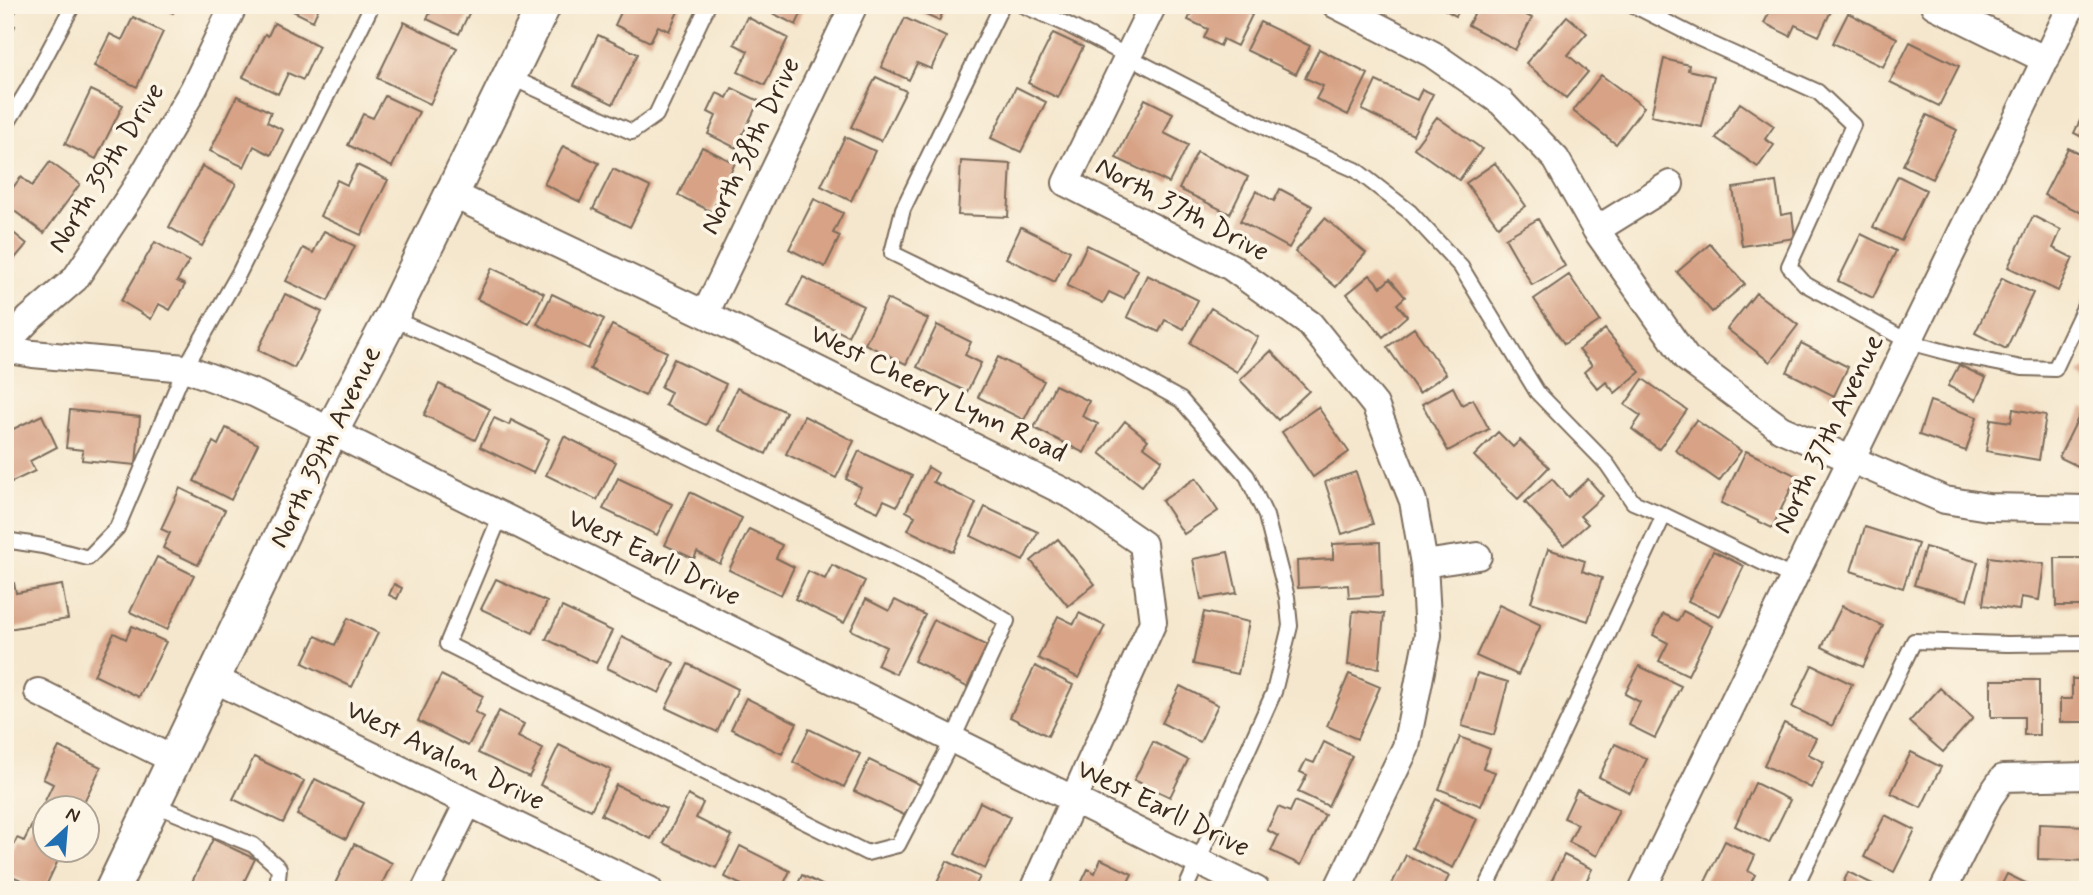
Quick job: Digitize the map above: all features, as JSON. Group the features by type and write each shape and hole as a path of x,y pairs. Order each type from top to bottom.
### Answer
{"street":[{"name":"North 39th Drive","path":"5,346 30,318 75,279 135,189 194,88 234,5"},
{"name":"North 39th Avenue","path":"112,890 331,432 391,318 544,5"},
{"name":"North 38th Drive","path":"705,314 854,5"},
{"name":"North 37th Drive","path":"1153,5 1066,183 1231,267 1310,324 1375,405 1413,501 1424,564 1428,635 1406,747 1337,890"},
{"path":"1336,5 1432,54 1501,102 1556,159 1596,230 1686,358 1781,429 1945,500 1988,506 2088,509"},
{"path":"1934,5 2046,60"},
{"name":"North 37th Avenue","path":"1642,890 2073,5"},
{"path":"1596,230 1670,184"},
{"name":"West Cheery Lynn Road","path":"452,194 705,314 1075,497 1143,544 1153,622 1072,798"},
{"name":"West Earll Drive","path":"5,346 33,354 185,368 256,394 1255,890"},
{"path":"1424,564 1478,556"},
{"name":"West Avalon Drive","path":"214,679 649,890"},
{"path":"38,692 174,760"},
{"path":"1944,890 1989,798 2003,778 2088,776"},
{"path":"1032,890 1072,798"},
{"path":"425,890 468,803"}],"lane":[{"path":"5,127 73,5"},
{"path":"5,540 43,546 88,558 117,528 185,368 239,273 372,5"},
{"path":"510,77 632,132 656,115 708,5"},
{"path":"1002,5 903,209 892,254 1085,347 1181,400 1247,477 1266,516 1287,597 1290,626 1274,692 1185,890"},
{"path":"1022,5 1066,24 1299,145 1356,170 1410,212 1461,267 1537,392 1607,464 1633,502 1794,578"},
{"path":"1633,5 1698,38 1818,92 1853,125 1788,266 1805,284 1909,342 2022,368 2054,369 2088,299"},
{"path":"391,318 515,372 840,531 959,591 1007,621 952,741 898,845 867,853 447,645 500,517"},
{"path":"1485,890 1559,740 1664,515"},
{"path":"1794,890 1914,641 2088,643"},
{"path":"153,804 253,845 279,868 277,890"}],"building":[{"path":"5,5 19,5 15,13 5,8"},
{"path":"157,5 177,5 173,13"},
{"path":"281,5 320,5 313,21"},
{"path":"434,5 473,5 459,34 427,19"},
{"path":"618,5 681,5 669,31 658,26 650,42 615,25 623,8"},
{"path":"756,5 805,5 796,25"},
{"path":"911,5 946,5 939,21 910,8"},
{"path":"1195,5 1232,5 1252,15 1237,46 1223,39 1220,46 1204,38 1208,29 1188,20"},
{"path":"1437,5 1462,5 1456,16"},
{"path":"1479,5 1507,5 1532,18 1515,50 1468,25"},
{"path":"1773,5 1834,5 1819,36 1795,25 1790,36 1764,23"},
{"path":"1848,13 1897,38 1883,67 1833,43"},
{"path":"1567,16 1587,33 1568,55 1588,72 1566,98 1526,63"},
{"path":"133,17 163,32 137,87 94,66 110,34 122,40"},
{"path":"747,17 788,38 765,85 738,72 748,51 734,44"},
{"path":"905,18 946,37 931,69 917,63 909,80 881,67"},
{"path":"5,21 15,26 5,46"},
{"path":"404,22 457,48 430,104 377,78"},
{"path":"1260,22 1310,46 1296,74 1246,50"},
{"path":"274,23 319,46 303,80 288,73 278,94 243,77 265,34 268,36"},
{"path":"1053,33 1083,47 1058,98 1028,83"},
{"path":"598,35 638,54 613,104 574,85"},
{"path":"1910,42 1959,66 1939,106 1890,82"},
{"path":"1319,49 1368,74 1348,115 1316,99 1323,86 1305,78"},
{"path":"1664,59 1689,65 1688,70 1714,76 1702,127 1651,116"},
{"path":"1601,75 1644,107 1616,144 1573,111"},
{"path":"876,77 906,91 881,141 851,127"},
{"path":"1376,81 1417,100 1422,89 1433,94 1413,135 1362,110"},
{"path":"1016,87 1046,102 1021,152 991,138"},
{"path":"732,88 759,101 736,148 708,134 716,116 708,112 717,93 727,98"},
{"path":"91,90 123,105 96,159 65,144"},
{"path":"237,96 271,112 267,122 283,130 271,155 254,146 244,167 210,151"},
{"path":"385,96 419,112 392,167 348,145 363,114 373,118"},
{"path":"1145,99 1173,113 1164,133 1188,145 1169,183 1116,158"},
{"path":"1740,103 1774,126 1765,139 1774,145 1758,167 1716,138"},
{"path":"2088,104 2088,140 2074,133"},
{"path":"1927,115 1957,130 1932,179 1903,165"},
{"path":"1437,117 1482,149 1459,180 1414,148"},
{"path":"845,137 875,151 851,201 821,186"},
{"path":"563,146 599,163 580,202 544,184"},
{"path":"702,147 735,163 712,212 678,195"},
{"path":"2068,148 2088,158 2086,215 2044,195"},
{"path":"1197,152 1248,177 1230,214 1179,189"},
{"path":"961,161 1011,164 1008,217 958,215"},
{"path":"50,162 80,184 44,233 5,204 5,198 21,177 32,186"},
{"path":"1495,163 1526,206 1498,226 1466,183"},
{"path":"357,165 388,180 361,235 320,216 337,180 347,185"},
{"path":"202,166 236,184 202,246 169,227"},
{"path":"613,169 650,187 630,227 593,209"},
{"path":"1898,176 1926,190 1901,241 1873,227"},
{"path":"1776,182 1781,215 1792,213 1795,238 1742,246 1733,188"},
{"path":"1280,189 1312,206 1289,248 1240,221 1256,191 1274,201"},
{"path":"814,199 843,213 833,233 840,236 825,267 789,249"},
{"path":"2033,216 2061,230 2053,248 2073,258 2058,291 2008,267"},
{"path":"1325,218 1366,253 1336,287 1295,252"},
{"path":"1538,219 1565,266 1532,285 1505,238"},
{"path":"5,226 27,244 5,270"},
{"path":"1021,227 1070,251 1055,282 1006,258"},
{"path":"324,231 355,246 328,301 286,281 303,248 313,253"},
{"path":"1861,234 1896,251 1873,298 1838,281"},
{"path":"155,242 189,261 177,281 185,285 170,310 159,304 151,319 121,301"},
{"path":"1710,244 1745,284 1712,312 1677,272"},
{"path":"1087,245 1138,270 1124,299 1109,292 1103,303 1067,286"},
{"path":"492,268 544,293 529,324 477,299"},
{"path":"1147,275 1198,300 1184,329 1165,320 1159,332 1127,317"},
{"path":"1370,275 1381,287 1390,279 1405,297 1397,304 1407,316 1383,337 1347,294"},
{"path":"1569,275 1600,321 1564,344 1534,299"},
{"path":"803,277 863,306 848,336 788,306"},
{"path":"2002,278 2033,293 2006,349 1975,333"},
{"path":"1756,293 1798,325 1770,362 1727,329"},
{"path":"285,294 322,312 294,368 258,350"},
{"path":"552,294 604,319 589,349 537,324"},
{"path":"887,299 928,319 906,364 865,344"},
{"path":"1211,308 1258,337 1237,372 1190,343"},
{"path":"612,325 667,352 645,396 590,369"},
{"path":"937,325 971,342 965,355 981,363 967,392 917,367"},
{"path":"1414,328 1446,374 1419,393 1387,347"},
{"path":"1605,329 1640,372 1615,393 1606,382 1598,389 1584,372 1592,365 1579,350"},
{"path":"1801,343 1848,367 1834,396 1787,372"},
{"path":"1271,351 1309,391 1278,420 1240,380"},
{"path":"998,357 1044,381 1024,420 978,397"},
{"path":"674,359 726,384 706,425 665,405 671,392 661,387"},
{"path":"1959,365 1986,378 1976,400 1948,386"},
{"path":"2088,368 2088,385 2079,375"},
{"path":"1643,379 1687,410 1659,449 1632,429 1641,416 1625,405"},
{"path":"439,384 490,409 475,440 424,415"},
{"path":"1055,385 1089,401 1082,416 1098,424 1084,453 1034,428"},
{"path":"1453,387 1462,405 1473,399 1489,429 1448,451 1422,404"},
{"path":"737,388 786,412 766,454 717,430"},
{"path":"1930,401 1977,417 1966,451 1919,435"},
{"path":"1318,407 1349,452 1313,477 1282,432"},
{"path":"2083,408 2088,410 2088,471 2059,457"},
{"path":"2013,409 2046,415 2039,460 1986,451 1991,419 2011,422"},
{"path":"70,410 140,417 136,465 82,460 83,450 66,448"},
{"path":"42,415 57,447 30,461 35,471 12,482 5,471 5,433"},
{"path":"804,416 854,441 836,478 786,454"},
{"path":"494,418 509,425 511,420 549,439 533,473 480,447"},
{"path":"1696,420 1741,451 1719,481 1675,450"},
{"path":"1125,421 1148,440 1143,446 1162,460 1142,486 1100,453"},
{"path":"226,428 258,444 231,500 194,481 213,442 218,445"},
{"path":"1498,432 1513,447 1520,440 1549,467 1518,499 1474,456"},
{"path":"564,436 616,462 597,500 546,475"},
{"path":"859,451 912,476 897,506 884,500 878,512 854,501 861,487 846,479"},
{"path":"1746,451 1797,476 1772,528 1721,503"},
{"path":"928,467 938,473 933,482 976,503 953,552 908,530 915,516 906,511"},
{"path":"1356,472 1373,524 1342,534 1325,482"},
{"path":"618,478 672,504 657,535 603,509"},
{"path":"1196,478 1218,511 1184,534 1162,501"},
{"path":"1552,479 1568,497 1588,479 1603,496 1580,516 1588,524 1564,545 1525,502"},
{"path":"180,488 225,510 198,565 163,548 170,533 161,529"},
{"path":"690,492 742,518 720,564 697,552 694,559 665,545"},
{"path":"985,507 1038,532 1023,561 971,536"},
{"path":"1865,527 1918,544 1903,588 1851,571"},
{"path":"749,529 782,545 776,558 794,567 781,595 729,570"},
{"path":"1058,539 1095,584 1068,606 1031,561"},
{"path":"1380,542 1382,596 1349,598 1348,585 1298,588 1297,561 1333,559 1333,544"},
{"path":"1925,547 1978,562 1967,600 1914,585"},
{"path":"1548,549 1585,561 1582,571 1602,578 1588,621 1531,602"},
{"path":"1713,551 1744,566 1720,616 1688,601"},
{"path":"1228,552 1237,593 1201,599 1193,559"},
{"path":"157,557 194,575 167,630 130,612"},
{"path":"1989,557 2044,564 2039,600 2021,597 2019,610 1983,605"},
{"path":"2055,558 2088,558 2088,606 2056,606"},
{"path":"832,565 865,581 844,623 795,599 808,571 825,579"},
{"path":"496,579 547,602 533,633 481,609"},
{"path":"14,583 16,593 62,585 68,619 8,629 5,584"},
{"path":"394,584 402,588 397,599 389,595"},
{"path":"866,599 889,611 895,600 925,615 896,674 877,665 886,647 851,630"},
{"path":"1499,605 1541,625 1518,675 1476,656"},
{"path":"1842,606 1883,626 1863,667 1822,647"},
{"path":"562,607 612,631 596,663 546,639"},
{"path":"1353,611 1384,614 1379,668 1348,665"},
{"path":"1683,611 1712,626 1688,675 1659,661 1668,643 1653,635 1663,614 1678,621"},
{"path":"1204,612 1249,622 1238,674 1193,664"},
{"path":"1079,613 1105,626 1079,678 1038,658 1058,616 1074,624"},
{"path":"348,618 378,633 352,687 303,663 316,636 335,645"},
{"path":"934,620 987,646 967,687 914,661"},
{"path":"132,626 166,642 139,697 94,675 114,633 126,639"},
{"path":"622,637 674,663 659,693 607,668"},
{"path":"688,664 738,689 717,732 666,708"},
{"path":"1812,665 1852,684 1832,726 1792,707"},
{"path":"1035,666 1073,685 1048,736 1010,717"},
{"path":"1639,666 1681,686 1655,738 1629,725 1640,702 1625,694"},
{"path":"1477,673 1508,682 1494,735 1462,726"},
{"path":"1349,674 1380,687 1357,739 1327,726"},
{"path":"441,675 483,696 475,712 484,717 468,746 418,721"},
{"path":"2072,679 2088,679 2088,722 2060,722 2060,699 2072,699"},
{"path":"1991,680 2039,680 2039,735 2024,735 2024,717 1991,717"},
{"path":"1180,686 1218,705 1200,742 1162,723"},
{"path":"1940,688 1973,718 1943,752 1909,722"},
{"path":"746,698 797,723 782,754 731,729"},
{"path":"499,711 524,724 518,737 543,749 529,777 478,753"},
{"path":"1784,723 1816,738 1808,754 1824,762 1811,788 1764,765"},
{"path":"809,729 860,754 844,787 793,762"},
{"path":"1460,737 1490,749 1483,768 1495,772 1481,806 1439,789"},
{"path":"1153,742 1188,760 1170,797 1134,780"},
{"path":"1324,742 1352,756 1328,806 1298,792 1307,775 1300,772 1306,760 1314,763"},
{"path":"1615,744 1647,759 1630,793 1599,777"},
{"path":"559,745 611,770 591,810 540,785"},
{"path":"59,747 101,767 88,794 48,794 53,784 43,779"},
{"path":"1911,752 1941,767 1921,808 1891,793"},
{"path":"254,757 304,781 283,823 233,799"},
{"path":"869,760 921,785 906,816 854,791"},
{"path":"315,779 364,803 346,839 297,815"},
{"path":"1755,783 1790,800 1769,843 1735,826"},
{"path":"616,785 666,809 651,839 601,815"},
{"path":"1577,790 1619,810 1597,856 1569,842 1578,824 1564,818"},
{"path":"688,795 703,803 696,818 732,836 716,868 664,843"},
{"path":"1436,799 1477,819 1453,868 1412,848"},
{"path":"1295,801 1325,815 1301,865 1271,851 1278,836 1267,830 1278,807 1290,812"},
{"path":"980,802 1010,817 985,869 955,854"},
{"path":"1885,815 1915,830 1894,872 1864,857"},
{"path":"2039,824 2088,826 2088,861 2038,859"},
{"path":"32,825 32,864 56,864 44,890 5,873 5,863 17,838 24,841"},
{"path":"213,839 255,859 240,890 188,890"},
{"path":"1725,841 1755,856 1748,871 1755,875 1747,890 1716,890 1704,884"},
{"path":"354,844 392,863 379,890 332,890"},
{"path":"740,846 790,871 781,890 752,890 725,877"},
{"path":"1406,855 1449,876 1442,890 1389,890"},
{"path":"1564,855 1592,869 1582,890 1547,890"},
{"path":"1101,859 1132,874 1124,890 1078,890 1088,869 1095,873"},
{"path":"947,861 980,877 973,890 933,890"},
{"path":"1848,872 1885,890 1840,890"},
{"path":"2007,874 2040,890 1999,890"},
{"path":"802,875 832,890 795,890"}]}
